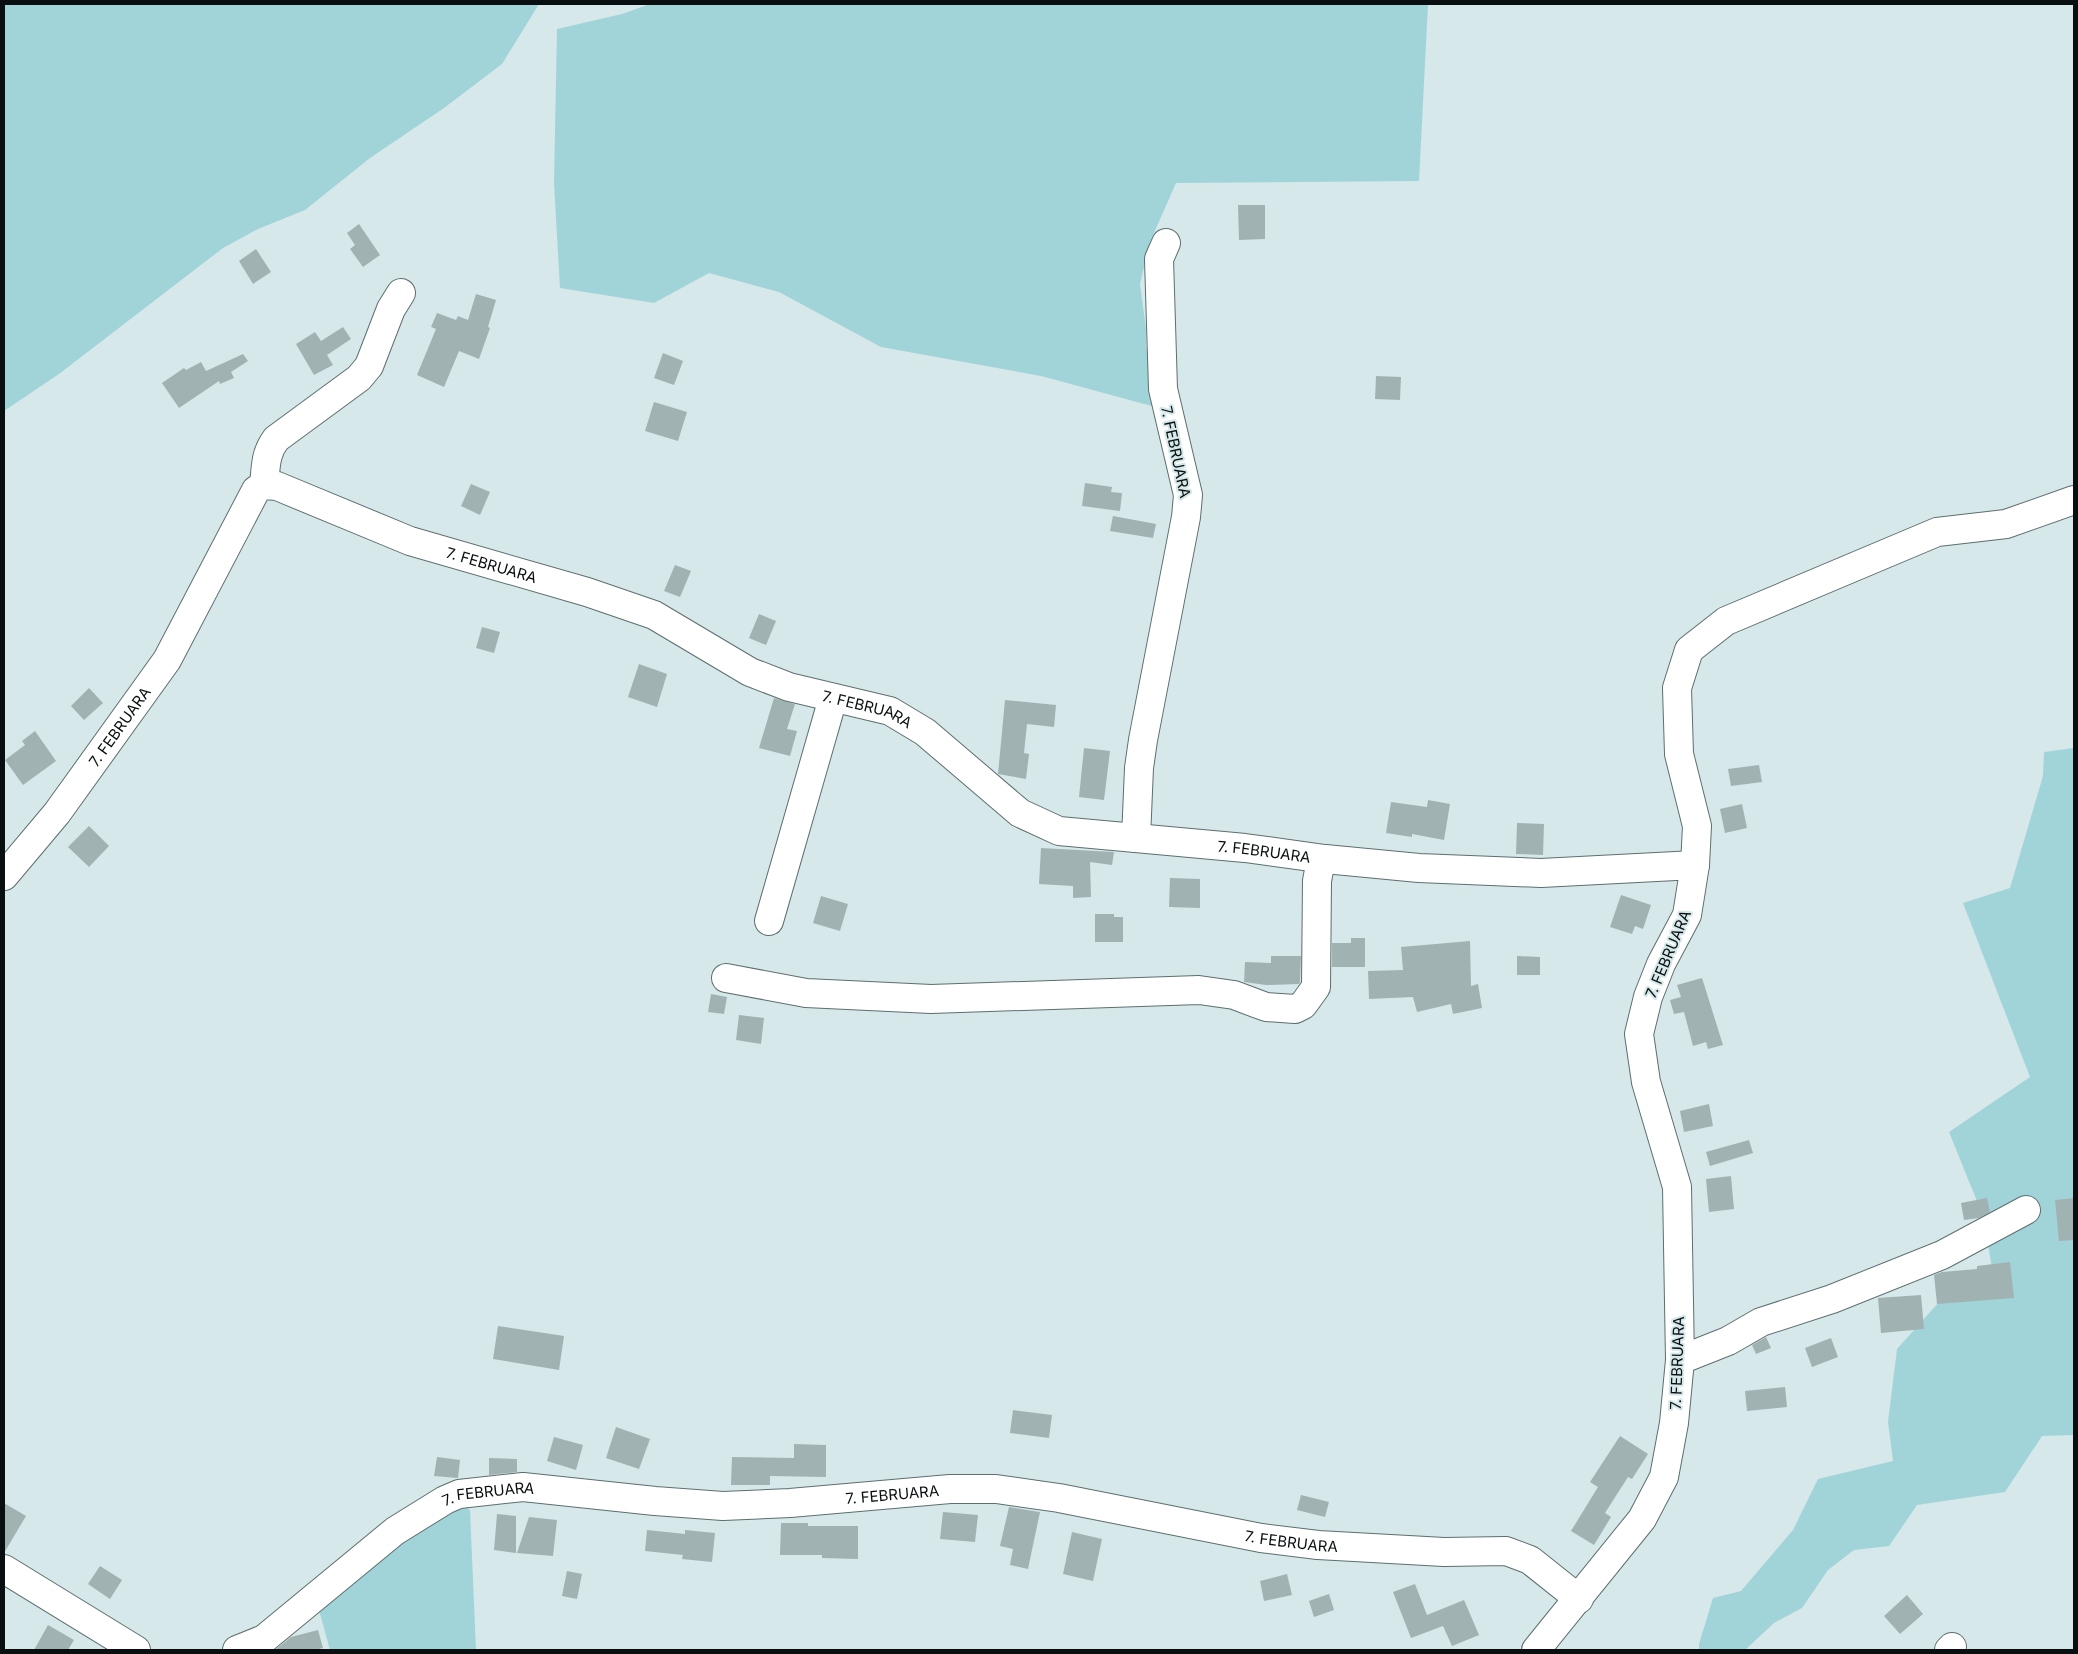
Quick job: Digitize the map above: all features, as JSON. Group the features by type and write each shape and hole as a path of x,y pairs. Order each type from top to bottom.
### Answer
{"street":[{"name":"7. FEBRUARA","path":"1136,838 1139,768 1143,740 1186,517 1188,495 1163,389 1159,259 1166,243"},
{"path":"264,485 267,454 276,439 358,378 369,366 391,309 401,293"},
{"name":"7. FEBRUARA","path":"4,876 57,813 167,660 256,490 264,485 277,486 410,542 587,592 654,615 750,672 789,687 890,711 925,732 1020,813 1059,831 1246,848 1325,859 1419,868 1541,873 1695,866 1687,915 1661,964 1651,988 1640,1034 1646,1082 1677,1187 1680,1360 1674,1423 1664,1477 1642,1519 1536,1650"},
{"path":"1695,866 1697,826 1679,754 1677,688 1689,650 1726,621 1937,532 2006,524 2074,500"},
{"path":"769,921 833,698"},
{"path":"726,978 806,993 931,999 1199,990 1234,995 1266,1007 1295,1009 1303,1005 1316,987 1317,881 1319,870 1325,859"},
{"path":"1680,1360 1728,1341 1760,1322 1832,1300 1942,1255 2026,1210"},
{"name":"7. FEBRUARA","path":"237,1650 264,1639 395,1531 445,1500 459,1494 523,1487 655,1502 723,1506 790,1503 950,1489 996,1489 1059,1498 1262,1538 1318,1545 1444,1552 1506,1551 1530,1560 1579,1599"},
{"path":"4,1569 136,1650"}],"shaded area":[{"path":"4,4 539,4 502,64 444,108 370,158 305,210 258,229 223,248 59,374 4,411"},
{"path":"650,4 1428,4 1419,181 1176,183 1150,242 1140,284 1146,329 1146,347 1159,408 1041,376 881,347 779,292 709,273 654,303 560,288 554,183 557,29 622,14"},
{"path":"2074,748 2074,1435 2042,1436 2005,1492 1917,1505 1889,1546 1854,1550 1828,1570 1802,1608 1774,1623 1745,1650 1699,1650 1699,1644 1713,1598 1741,1591 1793,1530 1818,1479 1893,1461 1888,1422 1897,1349 1956,1283 1992,1268 1983,1216 1949,1132 2030,1077 1963,903 2010,888 2043,776 2044,752"},
{"path":"458,1506 465,1506 470,1510 476,1650 330,1650 319,1610 415,1532"}],"building":[{"path":"1238,205 1265,205 1265,239 1239,240"},
{"path":"359,224 380,255 363,267 350,249 355,245 347,233"},
{"path":"256,249 271,272 253,284 239,261"},
{"path":"476,294 496,300 488,327 490,328 479,359 459,351 444,387 417,375 436,329 431,327 437,313 456,320 458,316 468,320"},
{"path":"343,327 351,339 327,355 333,365 314,375 296,344 315,332 321,341"},
{"path":"663,353 683,361 674,385 654,378"},
{"path":"243,354 248,361 231,372 234,378 220,384 219,381 179,408 162,383 184,368 186,370 201,362 206,371"},
{"path":"1376,376 1401,377 1400,400 1375,399"},
{"path":"654,402 687,412 678,441 645,431"},
{"path":"1085,483 1112,487 1111,492 1122,493 1120,511 1082,506"},
{"path":"471,484 490,492 480,515 461,506"},
{"path":"1113,516 1156,524 1153,538 1110,531"},
{"path":"675,565 691,571 680,597 664,591"},
{"path":"759,614 776,621 766,645 749,638"},
{"path":"482,627 500,632 494,653 476,648"},
{"path":"639,664 667,674 657,707 628,697"},
{"path":"89,688 103,703 84,720 71,706"},
{"path":"774,698 795,704 787,729 797,731 790,756 759,748"},
{"path":"1005,700 1056,705 1054,727 1027,724 1024,753 1029,754 1026,779 998,774"},
{"path":"35,731 56,761 23,785 5,760 25,745 22,741"},
{"path":"1084,748 1110,751 1104,800 1079,797"},
{"path":"1759,765 1762,782 1731,786 1728,769"},
{"path":"1428,800 1450,804 1444,840 1412,834 1412,837 1386,833 1391,802 1427,807"},
{"path":"1742,804 1747,828 1725,833 1720,809"},
{"path":"1517,823 1544,824 1543,855 1516,854"},
{"path":"89,826 109,846 89,867 68,847"},
{"path":"1041,848 1114,852 1112,865 1090,862 1091,897 1073,898 1073,886 1039,884"},
{"path":"1170,878 1200,879 1200,908 1169,907"},
{"path":"1621,895 1651,905 1643,929 1635,926 1632,934 1610,927"},
{"path":"821,896 848,904 840,931 813,923"},
{"path":"1095,914 1114,914 1114,917 1123,917 1123,942 1095,942"},
{"path":"1351,938 1365,938 1365,967 1332,967 1332,943 1351,943"},
{"path":"1470,941 1471,986 1478,984 1482,1008 1453,1014 1451,1004 1417,1012 1413,997 1369,999 1368,971 1403,970 1401,947"},
{"path":"1271,956 1301,956 1299,984 1266,985 1244,982 1245,962 1271,963"},
{"path":"1517,956 1540,957 1540,975 1517,975"},
{"path":"1702,978 1723,1045 1708,1049 1706,1042 1693,1046 1684,1012 1674,1014 1670,1000 1681,997 1677,985"},
{"path":"711,994 727,997 724,1014 708,1012"},
{"path":"739,1015 764,1018 761,1044 736,1040"},
{"path":"1709,1104 1713,1126 1684,1132 1680,1111"},
{"path":"1749,1140 1753,1153 1710,1166 1706,1152"},
{"path":"1731,1176 1734,1209 1709,1212 1706,1179"},
{"path":"1987,1198 1990,1212 1979,1218 1964,1220 1961,1203"},
{"path":"2074,1198 2074,1240 2059,1241 2055,1200"},
{"path":"2010,1262 2014,1298 1937,1304 1934,1275 1942,1272 1977,1269 1977,1266"},
{"path":"1921,1295 1924,1329 1881,1333 1878,1298"},
{"path":"498,1326 564,1336 559,1370 493,1359"},
{"path":"1766,1337 1771,1348 1756,1354 1752,1345"},
{"path":"1831,1338 1838,1357 1812,1367 1805,1348"},
{"path":"1785,1387 1787,1407 1747,1411 1745,1391"},
{"path":"1013,1410 1052,1415 1049,1438 1010,1433"},
{"path":"616,1427 650,1439 639,1469 606,1458"},
{"path":"1620,1436 1648,1454 1632,1479 1628,1477 1605,1513 1611,1517 1594,1545 1571,1531 1598,1487 1590,1482"},
{"path":"554,1437 583,1445 576,1470 547,1461"},
{"path":"794,1444 826,1445 826,1477 770,1476 770,1485 731,1485 732,1457 794,1458"},
{"path":"437,1457 460,1460 458,1478 434,1476"},
{"path":"489,1458 517,1459 517,1472 489,1475"},
{"path":"1301,1495 1329,1502 1325,1517 1297,1510"},
{"path":"4,1503 26,1516 4,1553"},
{"path":"1009,1507 1040,1512 1028,1569 1010,1565 1013,1549 1000,1546"},
{"path":"943,1512 978,1515 975,1542 940,1539"},
{"path":"497,1514 516,1516 516,1553 494,1550"},
{"path":"529,1517 557,1520 553,1556 517,1553"},
{"path":"781,1523 808,1523 808,1526 858,1526 858,1559 822,1558 822,1555 780,1555"},
{"path":"647,1530 685,1534 685,1530 715,1533 712,1562 682,1559 683,1555 645,1551"},
{"path":"1072,1532 1102,1539 1093,1581 1063,1574"},
{"path":"100,1566 122,1580 110,1599 88,1584"},
{"path":"567,1571 582,1574 577,1599 562,1596"},
{"path":"1287,1574 1292,1595 1264,1601 1260,1581"},
{"path":"1415,1584 1427,1615 1464,1600 1479,1635 1452,1646 1443,1626 1411,1638 1393,1592"},
{"path":"1329,1594 1334,1610 1314,1617 1309,1601"},
{"path":"1907,1595 1923,1614 1900,1634 1884,1616"},
{"path":"48,1625 74,1640 68,1650 34,1650"},
{"path":"318,1630 323,1648 314,1650 275,1650 291,1637"}]}
